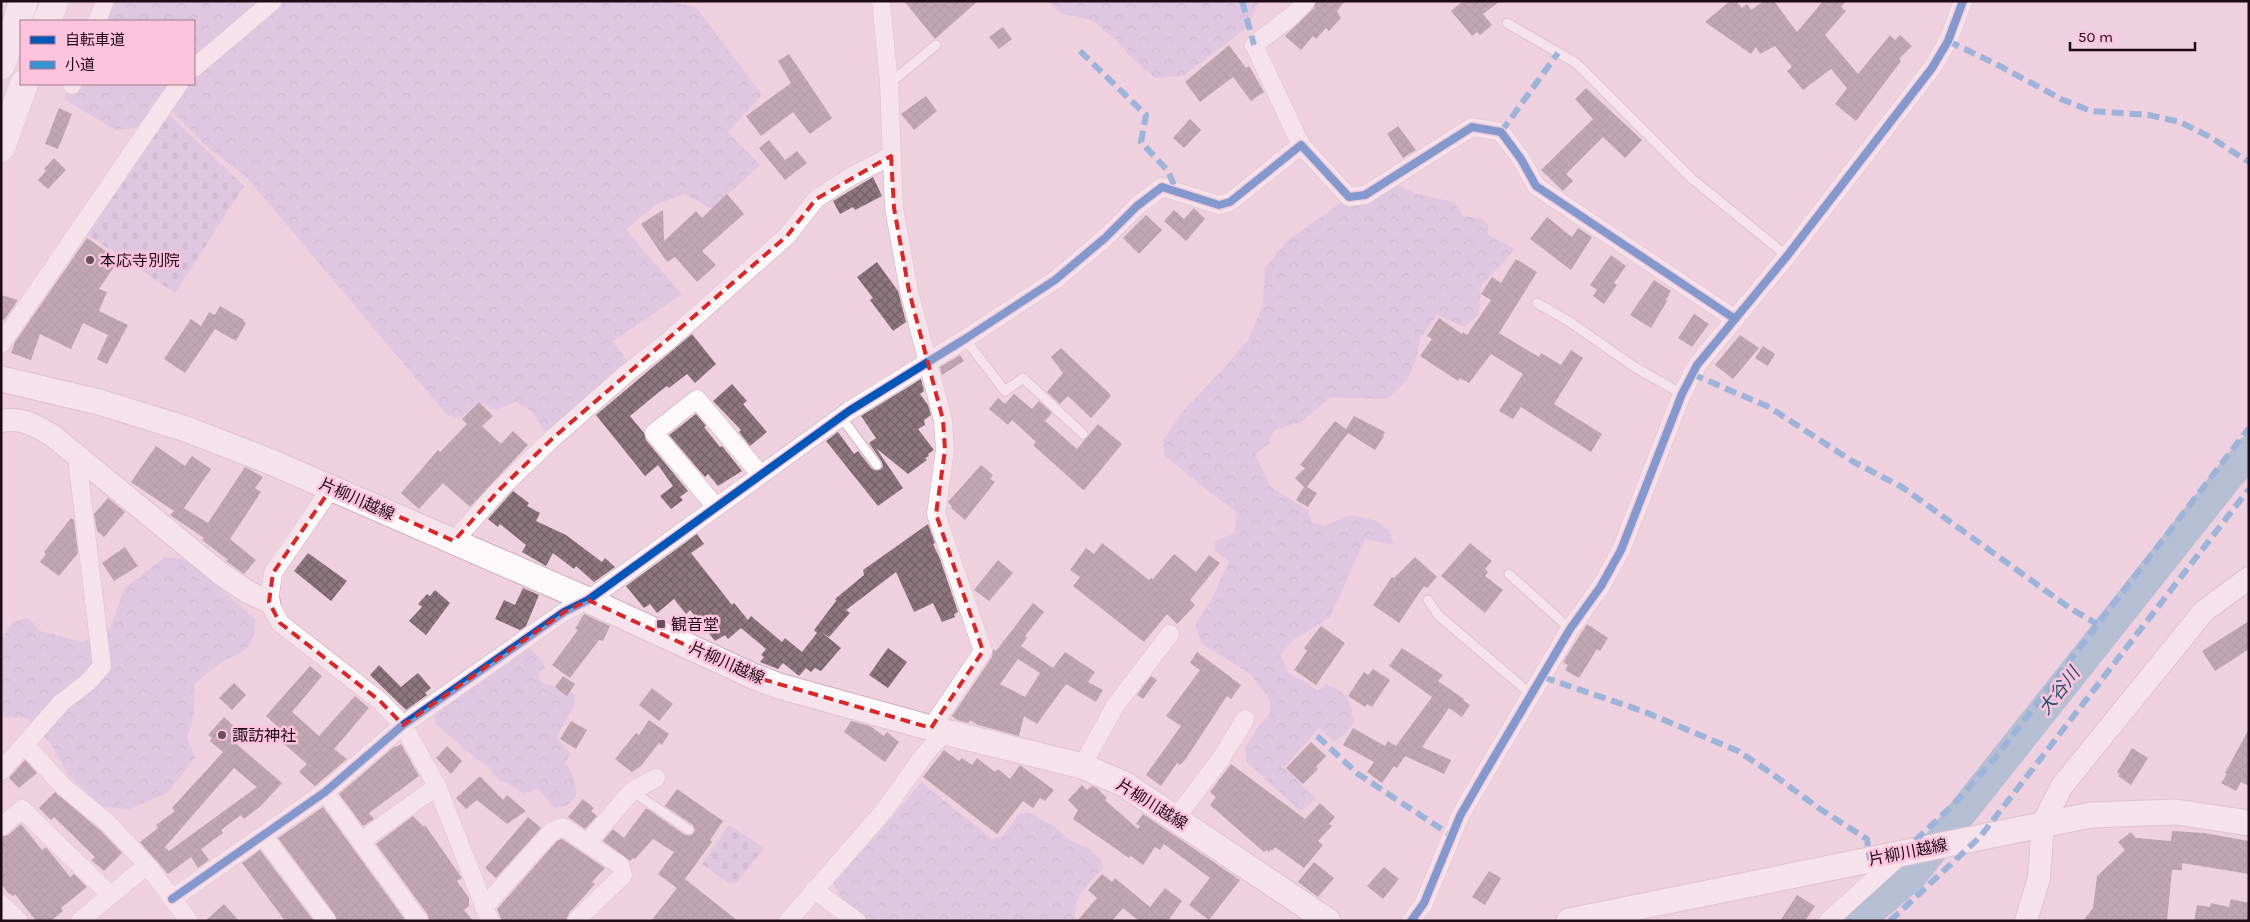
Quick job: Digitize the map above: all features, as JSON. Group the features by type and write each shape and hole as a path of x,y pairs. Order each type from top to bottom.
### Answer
{"highway":[{"path":"1,65 24,1"},
{"path":"47,20 55,1"},
{"path":"1,148 24,85"}],"main road":[{"name":"片柳川越線","path":"1,379 99,402 186,429 332,488 779,686 886,714 938,730 1082,766 1124,784 1328,921"},
{"name":"片柳川越線","path":"1569,921 2043,823 2092,815 2176,812 2249,823"}],"street":[{"path":"97,20 105,1"},
{"path":"195,67 273,1"},
{"path":"788,921 883,812 924,755 984,651 936,514 945,450 943,420 909,291 894,208 888,84 881,1"},
{"path":"1306,1 1293,15 1254,45 1275,94 1301,145 1349,197 1364,195 1472,127 1501,132 1521,160 1536,186 1735,319"},
{"path":"1411,921 1424,903 1460,816 1570,630 1601,586 1621,550 1682,394 1697,365 1787,256 1932,68 1948,41 1963,1"},
{"path":"1,344 178,85"},
{"path":"172,899 324,792 403,725 564,612 588,600 841,417 1055,280 1105,238 1137,206 1162,187 1219,206 1230,202 1301,145"},
{"path":"454,541 499,490 552,438 626,374 669,340 787,236 816,199 852,176 892,156"},
{"path":"716,507 654,433 697,399 760,474"},
{"path":"1,421 12,419 28,421 79,455 221,574 248,592 268,602 280,623 380,702 403,725 437,786 487,914"},
{"path":"1,771 60,703 88,682 102,666 78,466 79,455"},
{"path":"268,602 273,573 332,488"},
{"path":"2026,921 2039,878 2043,823 2062,786 2204,611 2249,578"},
{"path":"1082,766 1115,706 1170,634"},
{"path":"1176,818 1222,757 1245,719"},
{"path":"24,745 65,788 108,823 147,865 189,921"},
{"path":"587,843 632,791 656,778"},
{"path":"361,840 437,786"},
{"path":"324,792 419,921"},
{"path":"1,826 22,809 110,895"},
{"path":"487,914 552,831 563,827 620,866 623,874 576,921"},
{"path":"263,836 327,921"},
{"path":"1828,921 1908,852"},
{"path":"80,921 147,865"},
{"path":"814,890 857,921"},
{"path":"1,904 19,921"}],"lane":[{"path":"1507,23 1576,63 1691,178 1787,256"},
{"path":"888,84 936,46"},
{"path":"1537,303 1570,322 1633,366 1682,394"},
{"path":"965,339 1005,391 1023,378 1083,434"},
{"path":"841,417 877,465"},
{"path":"1509,574 1570,630"},
{"path":"1428,600 1438,615 1532,695"},
{"path":"632,791 689,830"}],"highlighted area":[{"path":"891,156 894,208 909,291 943,420 945,450 936,514 983,651 931,728 755,677 588,600 564,612 403,725 380,701 280,623 269,602 273,573 332,487 454,541 499,490 553,438 787,236 816,199"}],"green space":[{"path":"105,1 664,1 696,7 762,95 728,132 760,165 712,209 685,194 656,204 626,230 682,294 613,341 629,364 547,436 533,412 516,402 494,410 479,402 460,418 447,415 248,179 205,145 161,100 137,128 115,130 64,99 70,85 195,85 195,20 96,20"},
{"path":"1050,1 1260,1 1245,29 1183,76 1155,78 1131,57 1115,39 1091,20 1059,13"},
{"path":"166,112 244,186 175,293 84,232"},
{"path":"1394,183 1416,194 1454,202 1463,216 1480,218 1488,225 1488,235 1515,249 1481,286 1479,314 1465,327 1437,315 1420,339 1416,360 1407,380 1387,399 1331,397 1301,422 1274,430 1269,444 1255,454 1271,487 1308,510 1311,522 1324,526 1351,515 1375,520 1389,530 1394,545 1365,539 1330,617 1293,640 1280,655 1289,674 1304,681 1318,691 1326,684 1344,694 1349,702 1354,722 1334,742 1319,728 1284,767 1316,799 1300,811 1247,762 1245,748 1256,730 1270,713 1270,699 1250,674 1201,643 1195,625 1211,601 1229,561 1215,551 1215,541 1234,534 1237,512 1164,455 1163,440 1184,410 1248,340 1263,305 1265,268 1287,241 1341,203 1371,199"},
{"path":"165,557 189,560 255,619 252,640 244,650 215,667 194,685 194,711 192,724 187,736 195,758 167,793 130,809 102,807 68,775 51,744 27,718 1,715 1,640 13,622 29,618 40,631 83,642 110,629 124,589"},
{"path":"526,645 542,660 545,668 537,674 541,682 567,690 575,695 574,706 556,737 571,754 565,762 576,787 576,797 566,806 554,808 538,788 524,794 508,783 498,780 488,766 475,758 436,724 434,717 443,703"},
{"path":"921,782 992,839 1003,836 1018,815 1027,812 1054,826 1071,841 1088,848 1101,860 1103,868 1088,885 1077,902 1075,917 1079,921 865,920 844,902 833,882 856,853 892,817"},
{"path":"729,825 764,848 737,882 729,883 702,864"}],"building":[{"path":"904,1 978,1 935,39"},
{"path":"1316,1 1345,1 1337,11 1341,18 1329,31 1326,28 1316,39 1313,36 1301,50 1285,36 1314,8"},
{"path":"1463,1 1500,1 1483,14 1492,25 1480,35 1477,32 1472,36 1451,11"},
{"path":"1730,1 1736,1 1742,8 1747,4 1751,10 1764,1 1774,1 1797,32 1823,1 1846,1 1841,7 1846,11 1825,35 1858,74 1890,35 1895,40 1900,35 1912,46 1899,59 1901,61 1856,121 1835,104 1847,88 1831,69 1803,90 1787,71 1792,67 1775,46 1760,54 1756,47 1751,54 1705,22"},
{"path":"1003,27 1012,39 999,49 989,37"},
{"path":"1229,45 1246,68 1249,66 1264,92 1251,101 1233,77 1200,102 1185,82"},
{"path":"789,54 832,118 810,134 793,112 761,136 746,116 791,83 778,61"},
{"path":"1586,88 1642,140 1625,158 1603,137 1566,174 1573,181 1563,191 1541,170 1593,119 1575,99"},
{"path":"926,96 937,111 914,130 901,114"},
{"path":"59,108 72,114 58,149 45,144"},
{"path":"1190,119 1201,130 1184,148 1173,138"},
{"path":"1398,126 1416,150 1403,158 1387,134"},
{"path":"769,140 785,160 797,151 807,163 785,180 759,148"},
{"path":"54,158 66,170 48,189 38,180 46,171 44,169"},
{"path":"873,177 882,196 855,210 853,207 840,214 833,201"},
{"path":"727,194 744,214 702,251 716,265 697,282 675,257 667,262 641,224 663,210 664,241 696,211 702,218"},
{"path":"1194,208 1205,219 1186,241 1164,221 1174,210 1184,219"},
{"path":"1146,215 1162,230 1139,254 1123,238"},
{"path":"1547,217 1572,237 1578,228 1592,237 1571,270 1530,239"},
{"path":"87,238 116,258 113,262 116,264 99,289 107,292 99,311 128,325 107,364 97,359 108,335 83,323 71,349 40,334 31,360 11,353 15,342"},
{"path":"1611,255 1626,266 1614,283 1617,285 1604,304 1593,296 1597,290 1590,285"},
{"path":"1516,259 1537,272 1499,333 1539,357 1541,353 1561,365 1571,350 1583,358 1554,404 1602,434 1591,452 1521,407 1513,419 1499,411 1523,374 1491,354 1469,383 1460,378 1458,381 1420,356 1432,339 1427,336 1439,318 1462,334 1463,332 1467,335 1491,300 1481,294 1492,277 1501,283"},
{"path":"877,262 898,291 906,322 893,331 870,300 873,298 857,277"},
{"path":"1654,280 1671,291 1651,328 1630,315"},
{"path":"1,295 18,300 4,320 1,319"},
{"path":"220,306 246,323 236,341 215,329 185,373 164,359 191,319 201,326 209,312 215,315"},
{"path":"1694,314 1709,324 1692,347 1678,338"},
{"path":"692,334 716,364 695,383 687,374 669,388 667,386 630,416 644,433 646,440 688,491 680,497 683,500 671,509 660,496 673,486 658,465 645,476 596,415"},
{"path":"1740,335 1759,348 1733,379 1715,365"},
{"path":"1763,346 1775,354 1768,366 1755,358"},
{"path":"1061,348 1111,396 1091,418 1068,396 1060,404 1047,392 1063,373 1051,357"},
{"path":"960,355 964,361 942,375 940,367"},
{"path":"921,379 924,391 920,394 928,405 931,415 924,420 925,425 918,429 934,450 925,458 927,460 908,474 876,448 903,488 878,506 826,441 838,432 854,454 858,451 872,469 880,470 883,467 882,462 869,443 876,438 861,416"},
{"path":"732,384 747,401 743,404 767,432 750,446 739,432 741,430 713,401"},
{"path":"1014,394 1032,409 1039,401 1052,413 1045,421 1077,449 1098,424 1122,444 1084,490 1033,445 1036,442 1012,420 1008,425 989,409 998,398 1005,404"},
{"path":"479,402 493,416 482,426 501,444 513,431 528,445 470,507 443,483 419,509 401,493 438,450 440,452 467,424 462,419"},
{"path":"696,414 720,447 722,446 742,471 718,486 708,474 705,477 669,435"},
{"path":"1354,416 1385,432 1375,450 1348,433 1307,487 1317,493 1308,507 1296,500 1304,487 1295,478 1305,468 1300,465 1335,421 1346,429"},
{"path":"156,446 185,466 192,456 211,469 184,508 208,523 245,467 263,477 255,488 261,492 230,539 256,560 244,574 202,540 204,538 170,515 174,511 131,482"},
{"path":"981,465 993,475 990,479 995,482 965,520 951,508 948,502"},
{"path":"513,491 529,503 527,506 540,513 536,521 566,535 602,562 605,558 615,567 594,582 576,566 574,569 553,553 546,566 522,552 526,545 500,524 498,527 488,519"},
{"path":"108,498 125,512 104,537 97,531 94,514"},
{"path":"71,518 74,520 78,553 59,576 40,562 46,554 44,552"},
{"path":"928,524 935,543 933,544 958,612 954,614 955,617 942,622 933,603 914,612 896,572 846,610 850,613 829,637 820,631 841,648 821,671 815,668 811,672 806,668 799,676 783,663 778,669 760,662 764,657 761,655 766,649 741,628 728,639 725,635 715,641 690,610 686,614 674,599 657,613 650,604 644,608 626,586 697,534 704,544 691,553 732,605 734,603 748,620 751,616 782,642 785,638 802,652 817,633 814,630 836,601 835,599 864,575 863,570"},
{"path":"1102,543 1149,580 1153,579 1174,554 1196,572 1209,555 1220,563 1190,600 1195,605 1177,624 1167,614 1144,642 1073,586 1080,577 1070,570 1086,548 1094,554"},
{"path":"1470,543 1492,561 1485,569 1488,572 1485,576 1503,590 1485,613 1441,576"},
{"path":"125,547 138,566 114,581 102,563"},
{"path":"308,553 347,581 331,601 294,571"},
{"path":"1415,557 1437,577 1427,588 1424,586 1399,623 1373,605 1392,577 1394,578"},
{"path":"998,560 1013,573 989,601 974,590"},
{"path":"523,588 539,595 526,626 520,630 495,619 504,600 515,605"},
{"path":"435,590 450,603 426,635 409,621 422,607 418,604 427,594 430,596"},
{"path":"1033,603 1044,612 1025,636 1027,638 1021,646 1053,668 1065,652 1095,672 1088,682 1103,690 1096,702 1066,684 1037,724 1024,716 1019,736 978,725 970,720 968,723 957,720 952,716 992,657 993,649 996,651","holes":["1018,659 1040,673 1025,697 1000,684"]},
{"path":"584,614 610,626 603,641 599,640 570,678 552,665 578,630 575,629"},
{"path":"2249,621 2249,649 2215,671 2202,651"},
{"path":"1587,624 1608,638 1600,651 1597,649 1579,678 1565,670 1568,665 1563,662"},
{"path":"1321,626 1345,643 1316,685 1294,670 1307,651 1304,648"},
{"path":"888,648 907,662 888,688 869,675"},
{"path":"1402,648 1443,675 1438,681 1470,705 1462,717 1449,708 1422,747 1451,760 1444,774 1405,756 1397,768 1394,766 1382,783 1367,772 1374,762 1343,745 1353,728 1385,746 1388,741 1396,746 1432,697 1389,666"},
{"path":"1197,652 1241,685 1231,699 1227,696 1185,760 1180,765 1177,763 1161,786 1146,775 1181,726 1166,716 1200,670 1190,663"},
{"path":"379,665 401,687 418,673 431,688 425,693 427,695 406,710 370,675"},
{"path":"310,666 322,676 292,712 319,736 355,696 369,708 334,749 347,759 315,786 299,772 307,764 283,743 289,737 266,716"},
{"path":"1373,669 1390,680 1372,707 1367,704 1365,707 1348,696 1364,672 1368,675"},
{"path":"563,676 575,684 567,696 555,687"},
{"path":"1151,676 1157,680 1143,699 1137,695"},
{"path":"234,683 246,695 232,710 219,698"},
{"path":"652,688 673,704 659,721 639,705"},
{"path":"224,717 236,728 233,731 237,735 232,740 282,783 261,806 244,819 241,815 221,830 223,833 201,849 209,860 198,868 191,857 168,874 140,842 158,828 156,825 175,811 172,808 223,752 210,741 212,738 208,735","holes":["234,768 257,787 169,851 165,847"]},
{"path":"649,720 669,734 662,745 659,743 641,766 632,772 615,759 636,733 639,735"},
{"path":"571,721 587,730 576,749 560,739"},
{"path":"851,721 870,726 884,736 887,732 899,742 885,762 844,732"},
{"path":"2249,729 2249,786 2241,782 2236,791 2221,783"},
{"path":"1311,742 1326,756 1316,767 1318,769 1303,784 1286,768"},
{"path":"401,744 419,776 369,813 374,819 363,826 339,794 395,746"},
{"path":"447,746 462,761 451,774 436,758"},
{"path":"2132,748 2148,758 2131,785 2118,776 2120,774 2117,772"},
{"path":"944,750 959,761 962,758 972,765 977,758 995,772 998,769 1010,779 1020,765 1054,790 1045,801 1040,798 1033,808 1023,801 997,834 923,777"},
{"path":"25,760 37,773 19,788 9,778"},
{"path":"1231,764 1305,819 1320,803 1335,817 1329,824 1332,826 1318,841 1323,845 1304,868 1275,847 1272,851 1271,849 1269,852 1267,850 1264,852 1210,805 1216,797 1210,792"},
{"path":"479,777 503,800 507,795 526,811 507,824 477,800 466,809 456,798"},
{"path":"1082,785 1087,790 1092,786 1097,788 1107,798 1105,800 1138,829 1140,826 1136,824 1143,814 1240,880 1209,920 1189,905 1210,878 1164,844 1160,850 1155,847 1143,865 1131,856 1129,858 1073,819 1078,810 1068,800"},
{"path":"677,789 723,821 710,840 712,842 685,879 738,921 651,921 677,888 658,874 674,852 653,839 635,859 633,858 630,861 603,841 613,829 624,838 646,808 685,835 692,835 695,830 693,825 665,806"},
{"path":"55,792 101,831 122,853 104,871 91,860 95,857 54,817 51,820 39,808"},
{"path":"583,799 594,808 591,811 597,816 585,829 568,817"},
{"path":"323,807 406,921 337,921 335,915 278,838"},
{"path":"413,816 424,827 425,825 462,878 457,881 469,898 469,906 464,910 473,921 429,921 428,915 376,844"},
{"path":"528,817 541,828 496,878 485,868"},
{"path":"21,824 42,850 46,847 70,877 74,874 87,887 61,908 63,911 51,921 36,921 15,894 13,896 8,893 1,884 1,837 8,835"},
{"path":"2172,831 2204,833 2249,841 2249,874 2182,863 2182,870 2172,870 2167,921 2083,921 2093,908 2097,876 2125,850 2118,842 2131,832 2136,838 2171,841"},
{"path":"562,839 605,868 592,882 595,884 569,913 566,921 502,921 497,909 557,841"},
{"path":"260,850 314,921 285,921 242,863"},
{"path":"1314,862 1334,878 1318,897 1298,882"},
{"path":"1384,867 1399,879 1383,899 1367,886"},
{"path":"1489,871 1501,878 1485,905 1472,897"},
{"path":"1102,874 1112,882 1115,878 1150,907 1165,888 1182,901 1168,921 1139,921 1123,908 1112,921 1077,921 1097,898 1088,890"},
{"path":"1797,895 1815,906 1805,921 1780,921"},
{"path":"2231,899 2249,903 2249,921 2194,921 2197,905 2210,907 2211,903 2229,907"},
{"path":"224,904 239,921 205,921"}],"waterway":[{"name":"大谷川","path":"1859,921 1912,876 2249,451"}],"marked path":[{"path":"1242,1 1254,45"},
{"path":"1948,41 2061,99 2091,111 2149,115 2180,122 2210,137 2249,162"},
{"path":"1080,51 1146,115 1141,142 1168,171 1176,190"},
{"path":"1501,132 1558,53"},
{"path":"1692,374 1769,407 1852,461 1902,487 2071,609 2097,624"},
{"path":"1902,853 1954,804 1995,758 2249,428"},
{"path":"1890,921 1980,837 2249,489"},
{"path":"1543,677 1645,712 1738,751 1820,809 1867,839 1870,860"},
{"path":"1317,736 1358,774 1452,836"}],"cycle path":[{"path":"1411,921 1424,903 1460,816 1570,629 1601,586 1621,550 1682,394 1697,365 1787,256 1932,68 1948,41 1963,1"},
{"path":"172,899 325,792 403,725 564,612 588,600 849,411 1055,280 1105,238 1137,206 1162,187 1219,205 1230,202 1301,145 1349,197 1365,195 1472,127 1501,132 1521,159 1536,186 1735,319"}],"place":[{"name":"本応寺別院","path":"90,260"},
{"name":"観音堂","path":"661,624"},
{"name":"諏訪神社","path":"222,735"}]}
